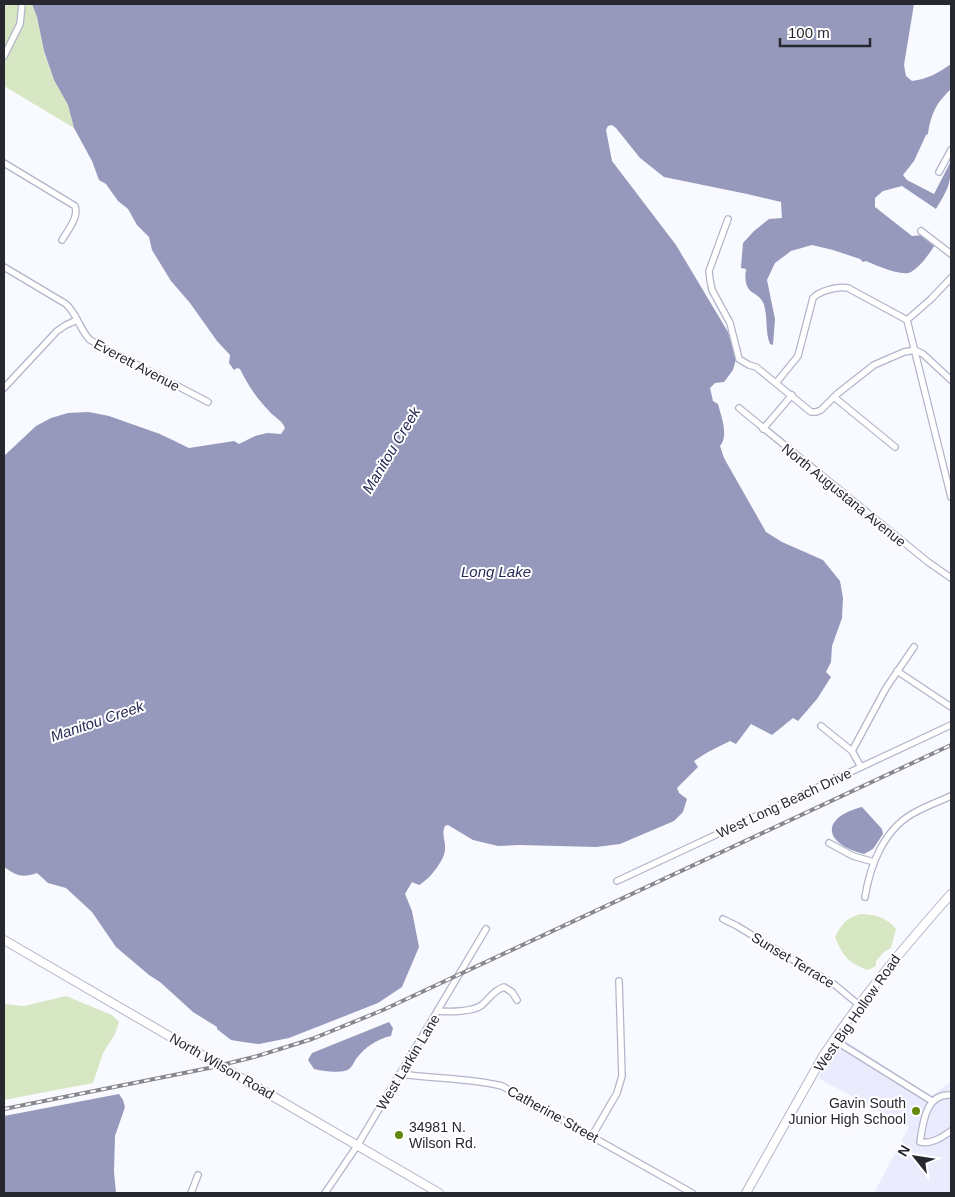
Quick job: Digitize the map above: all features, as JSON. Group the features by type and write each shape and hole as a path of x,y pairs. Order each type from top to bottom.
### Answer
{"street":[{"path":"4,56 20,24 22,4"},
{"path":"939,172 951,150"},
{"path":"4,164 76,206 75,216 62,240"},
{"path":"728,219 709,271 710,286 730,323 740,359 743,363 756,367 811,412 816,412 825,407 834,397 874,365 915,350 923,354 951,380"},
{"path":"921,231 951,254"},
{"name":"Everett Avenue","path":"4,267 66,304 74,313 90,340 208,402"},
{"path":"907,320 951,278"},
{"path":"776,383 798,356 813,298 819,293 843,287 848,288 907,320 951,497"},
{"path":"4,388 56,331 77,320"},
{"path":"763,429 792,395"},
{"path":"834,397 895,447"},
{"name":"North Augustana Avenue","path":"739,408 928,562 951,578"},
{"path":"852,752 867,721 914,647"},
{"path":"897,671 951,707"},
{"name":"West Long Beach Drive","path":"618,881 951,725"},
{"path":"821,726 852,752 861,767"},
{"path":"865,897 868,876 874,862 894,829 913,814 951,796"},
{"path":"829,843 853,856 874,862"},
{"name":"West Big Hollow Road","path":"746,1193 834,1040 901,950 951,894"},
{"name":"Sunset Terrace","path":"723,919 835,985 859,1005"},
{"name":"West Larkin Lane","path":"325,1193 357,1146 401,1074 486,929"},
{"name":"North Wilson Road","path":"4,940 439,1193"},
{"path":"592,1136 617,1093 622,1076 619,981"},
{"path":"438,1011 476,1009 496,990 504,987 512,992 517,1000"},
{"path":"834,1040 932,1101"},
{"name":"Catherine Street","path":"401,1074 418,1077 482,1081 502,1086 692,1193"},
{"path":"951,1095 943,1094 932,1101 922,1124 920,1142 928,1143 941,1138 951,1131"},
{"path":"191,1193 198,1175"}],"shaded area":[{"name":"Gavin South Junior High School","path":"843,1039 931,1096 951,1082 951,1193 874,1193 909,1127 818,1078"}],"green space":[{"path":"4,4 32,4 37,17 44,52 54,80 68,105 74,128 4,86"},
{"path":"860,914 880,917 896,929 891,948 884,952 876,961 876,966 868,970 856,965 847,958 835,937 844,922"},
{"path":"66,996 112,1015 119,1022 115,1034 103,1053 93,1083 4,1100 4,1004 24,1006"}],"water":[{"name":"Long Lake","path":"32,4 914,4 904,65 906,76 912,81 923,79 951,64 951,89 941,99 935,109 928,134 914,161 903,175 907,180 934,194 951,161 948,186 936,209 902,186 883,191 875,198 875,207 912,236 923,235 935,245 918,267 907,273 889,270 833,250 812,245 791,251 775,263 767,280 775,319 773,345 770,344 768,339 766,315 762,300 746,285 746,269 741,268 743,243 769,219 782,218 781,202 664,177 640,158 616,128 612,125 608,126 606,130 612,161 676,245 728,332 736,359 733,370 724,382 715,383 710,388 713,401 718,404 724,425 723,442 720,446 724,458 766,532 782,542 823,560 840,581 843,598 842,618 832,646 831,662 826,672 831,677 817,699 798,721 793,718 772,735 751,724 736,744 730,741 694,761 698,767 677,788 679,793 687,799 683,812 674,821 620,844 596,847 498,846 473,840 448,825 445,826 443,832 445,850 439,865 423,883 419,885 412,882 405,894 412,911 419,947 402,987 378,1003 289,1038 259,1044 231,1040 217,1027 193,1012 160,982 116,947 92,912 66,888 48,883 37,873 20,875 4,867 4,456 36,426 51,418 68,413 89,412 109,416 160,434 189,448 234,441 239,444 255,436 267,433 281,434 285,428 256,396 240,369 234,370 229,363 230,355 171,281 152,250 149,237 137,225 128,209 118,201 106,184 99,180 92,161 74,128 68,105 54,80 44,51 37,17"},
{"path":"862,807 882,829 883,834 873,849 864,854 851,850 841,844 834,838 832,831 833,824 839,818 848,812"},
{"path":"389,1022 393,1028 391,1036 376,1041 367,1047 346,1071 332,1072 314,1069 308,1060 312,1053"},
{"path":"119,1094 125,1107 115,1136 114,1172 116,1193 4,1193 4,1116"}],"railway":[{"path":"4,1109 209,1068 254,1057 312,1039 383,1010 951,745"}],"place":[{"name":"Gavin South Junior High School","path":"916,1111"},
{"name":"34981 N. Wilson Rd.","path":"399,1135"}],"water label":[{"name":"Manitou Creek","path":"391,450"},
{"name":"Manitou Creek","path":"97,721"}]}
